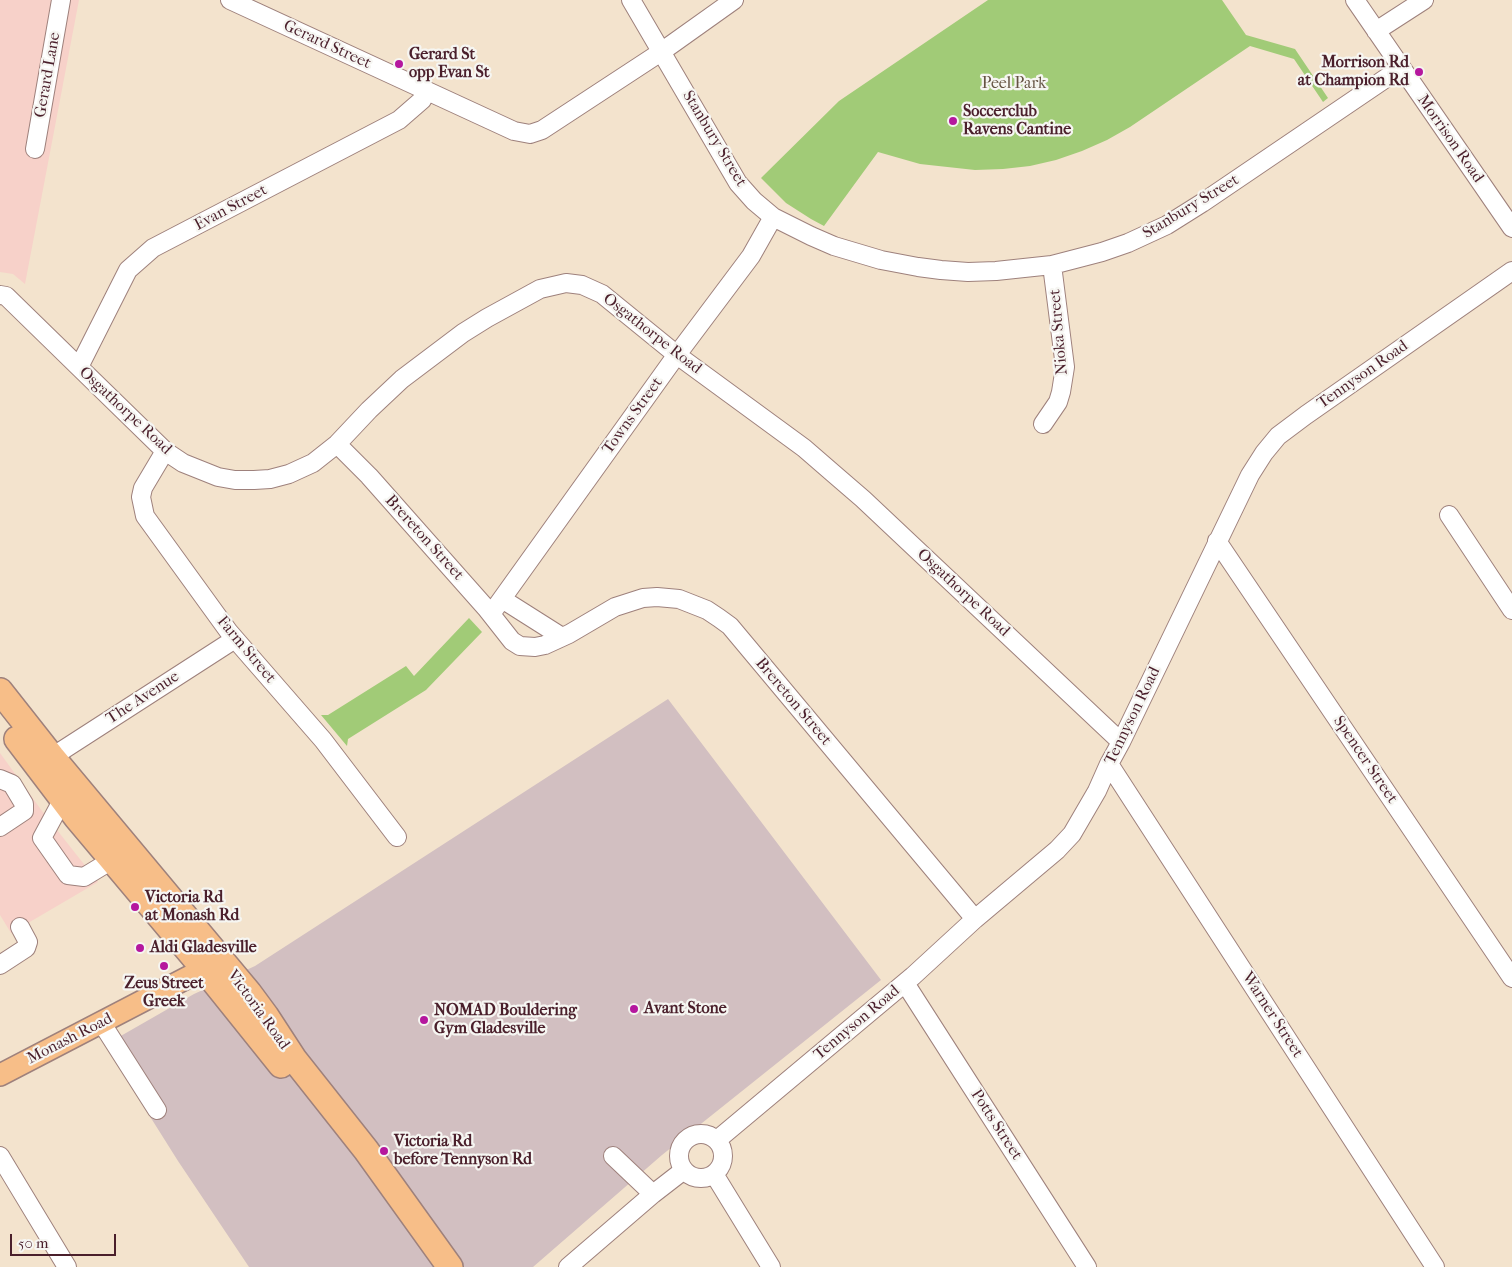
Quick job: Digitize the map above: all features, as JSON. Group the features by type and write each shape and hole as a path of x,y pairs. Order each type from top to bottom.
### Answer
{"highway":[{"name":"Victoria Road","path":"0,691 211,963 273,1055 410,1234 433,1267"},
{"name":"Victoria Road","path":"0,715 112,860 211,963 249,993 294,1059 366,1150 450,1267"}],"main road":[{"name":"Monash Road","path":"0,1075 211,963"}],"street":[{"name":"Gerard Lane","path":"35,149 61,0"},
{"name":"Gerard Street","path":"230,0 426,92 514,131 530,134 542,130 661,52"},
{"name":"Stanbury Street","path":"631,0 738,183 754,201 773,217 834,246 881,260 911,266 968,272 1052,265 1128,243 1167,225 1401,68"},
{"path":"661,52 734,0"},
{"name":"Morrison Road","path":"1355,0 1512,228"},
{"path":"1376,32 1424,0"},
{"name":"Evan Street","path":"79,367 128,270 153,248 399,120 422,100 426,92"},
{"name":"Towns Street","path":"491,614 677,355 751,256 773,217"},
{"name":"Nioka Street","path":"1043,424 1058,402 1065,367 1052,265"},
{"name":"Tennyson Road","path":"717,1140 905,983 975,919 1057,850 1072,834 1121,742 1250,475 1278,436 1512,271"},
{"name":"Osgathorpe Road","path":"0,295 6,296 165,451 191,467 218,477 234,480 254,480 270,479 313,463 337,444 402,379 487,318 540,289 566,283 582,285 602,294 677,355 804,448 863,499 1121,742"},
{"name":"Brereton Street","path":"337,444 369,476 491,614 512,641 520,646 535,647 545,645 615,607 644,598 679,599 707,610 730,626 975,919"},
{"name":"Farm Street","path":"165,451 143,488 141,497 145,516 235,639 323,740 397,837"},
{"path":"1449,514 1512,610"},
{"name":"Spencer Street","path":"1217,541 1512,978"},
{"path":"502,600 562,637"},
{"name":"The Avenue","path":"52,757 235,639"},
{"name":"Warner Street","path":"1108,764 1435,1267"},
{"path":"0,778 12,784 24,804 24,811 0,827"},
{"path":"63,799 42,838 68,875 84,877 112,860"},
{"path":"0,965 26,948 28,942 20,928"},
{"name":"Potts Street","path":"905,983 1087,1267"},
{"path":"101,1022 157,1110"},
{"path":"707,1134 717,1140 723,1153 722,1162 714,1174 704,1178 694,1177 684,1170 679,1159 680,1150 683,1143 690,1136 707,1134"},
{"path":"0,1156 67,1267"},
{"path":"613,1156 652,1194"},
{"path":"568,1267 652,1194 684,1170"},
{"path":"714,1174 771,1267"}],"shaded area":[{"path":"0,0 79,0 25,284 13,274 0,272"},
{"path":"668,699 881,980 662,1155 533,1267 249,1267 178,1161 105,1045 194,994 255,966"},
{"path":"0,753 42,811 98,882 11,933 0,915"}],"green space":[{"name":"Peel Park","path":"988,0 1222,0 1246,35 1295,49 1328,98 1323,102 1294,59 1250,46 1130,127 1107,140 1056,160 1030,166 975,170 920,164 878,152 824,226 786,203 761,178 839,101"},
{"path":"469,618 482,632 426,690 348,739 347,746 321,715 328,715 406,666 414,676"}],"place":[{"name":"Gerard St opp Evan St","path":"399,64"},
{"name":"Morrison Rd at Champion Rd","path":"1419,72"},
{"name":"Soccerclub Ravens Cantine","path":"953,121"},
{"name":"Victoria Rd at Monash Rd","path":"135,907"},
{"name":"Aldi Gladesville","path":"140,948"},
{"name":"Zeus Street Greek","path":"164,966"},
{"name":"Avant Stone","path":"634,1009"},
{"name":"NOMAD Bouldering Gym Gladesville","path":"424,1020"},
{"name":"Victoria Rd before Tennyson Rd","path":"384,1151"}]}
